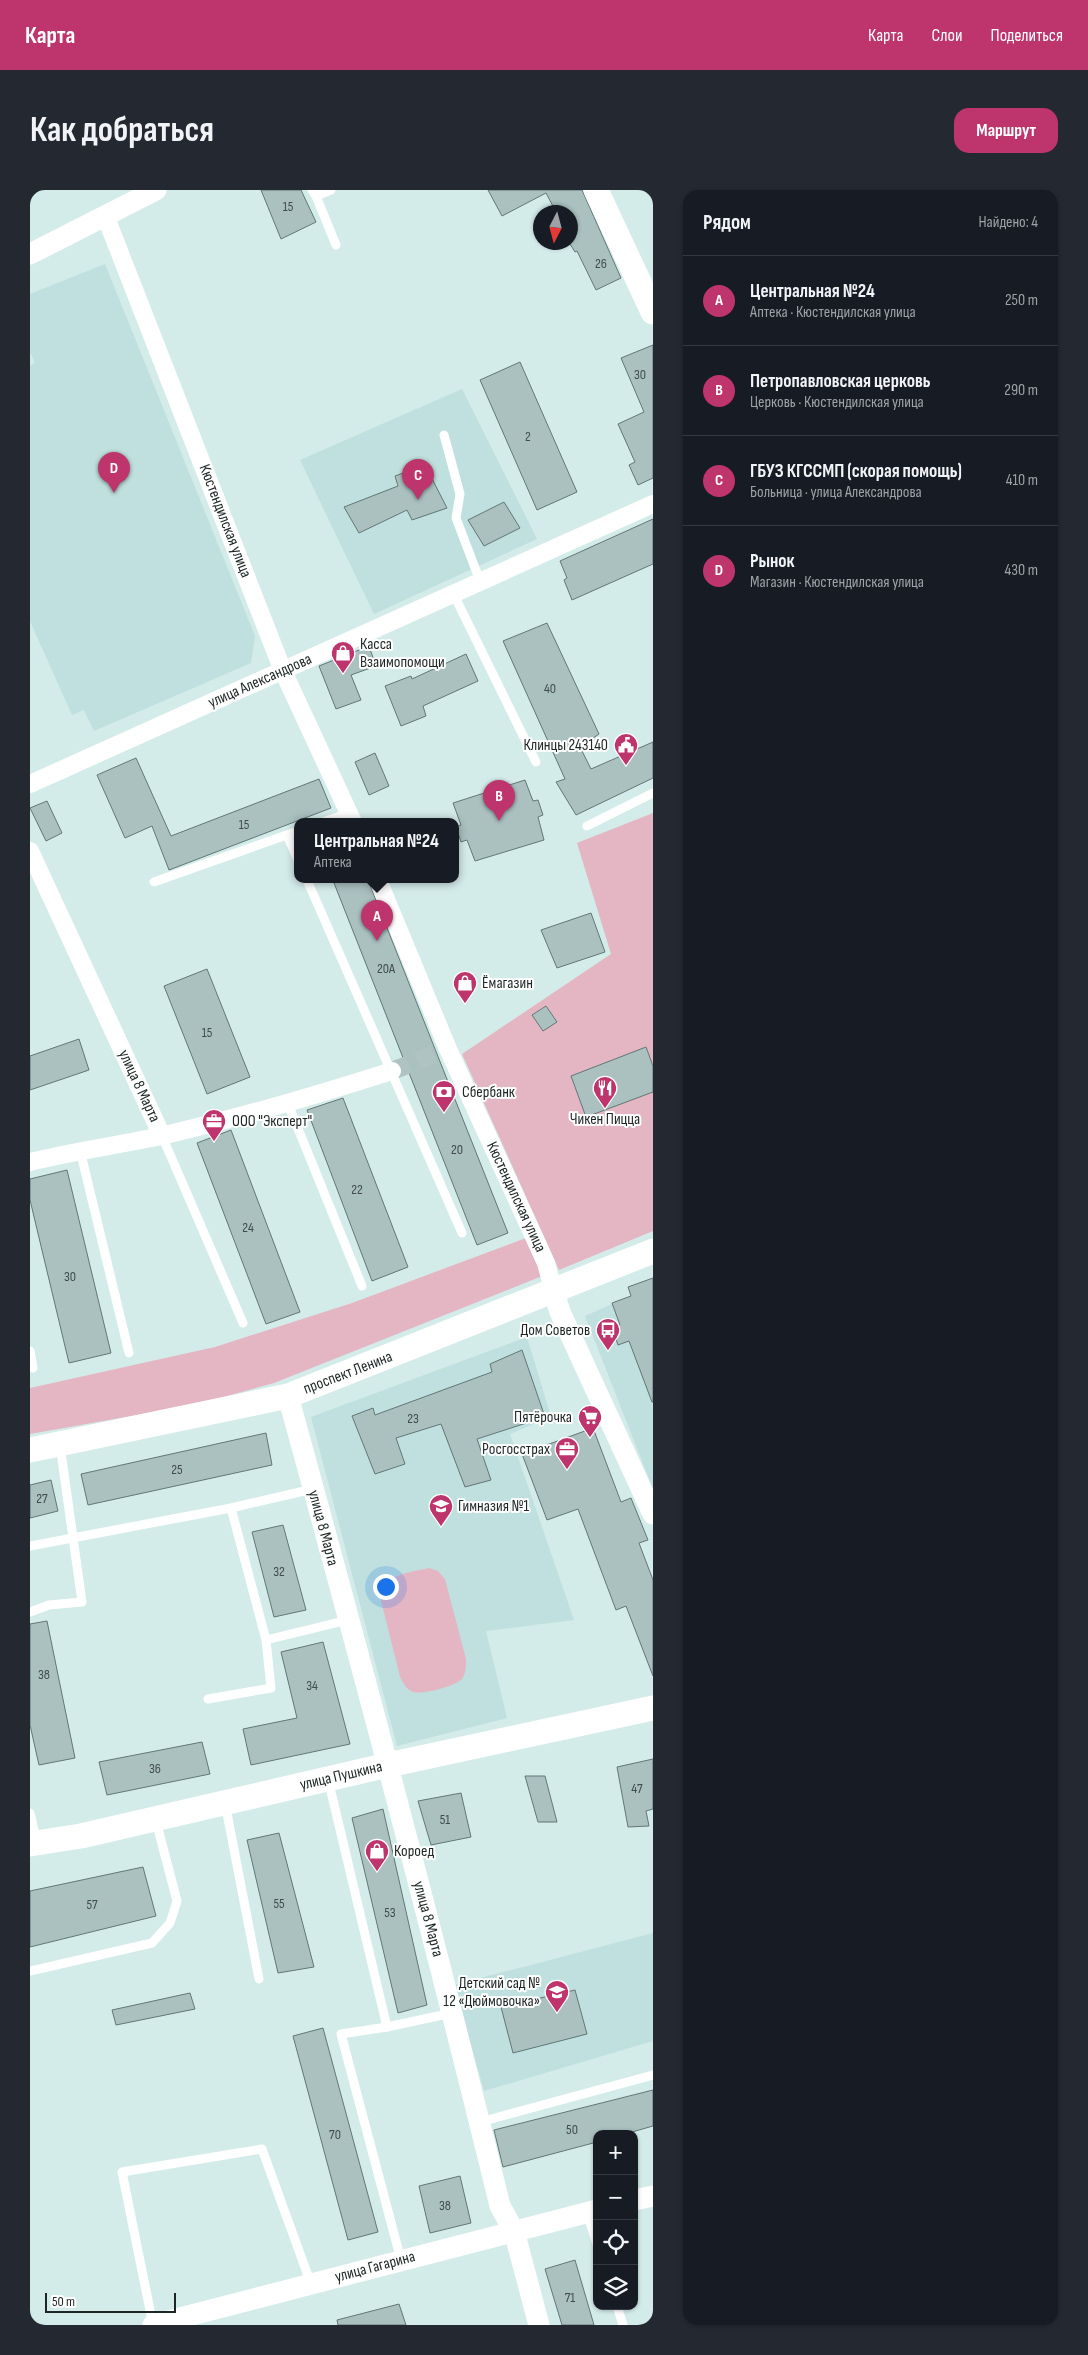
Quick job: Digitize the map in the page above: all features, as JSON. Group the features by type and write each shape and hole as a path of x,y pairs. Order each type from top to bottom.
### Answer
{"main road":[{"path":"596,190 653,312"},
{"path":"610,190 653,280"},
{"name":"проспект Ленина","path":"30,1450 288,1396 554,1292 653,1251"},
{"name":"улица Пушкина","path":"33,1843 81,1836 388,1765 653,1708"}],"street":[{"path":"30,254 156,190"},
{"name":"Кюстендилская улица","path":"105,215 283,671 351,818"},
{"name":"улица Александрова","path":"30,784 653,504"},
{"name":"улица 8 Марта","path":"30,851 162,1136"},
{"name":"Кюстендилская улица","path":"379,883 448,1049 546,1264 560,1312 653,1514"},
{"path":"30,1162 80,1150 162,1136 288,1104 392,1071"},
{"name":"улица 8 Марта","path":"288,1396 453,2013 500,2206 514,2231 538,2325"},
{"path":"638,2199 653,2196"},
{"name":"улица Гагарина","path":"153,2325 592,2211"}],"lane":[{"path":"331,190 314,193 336,245"},
{"path":"444,435 460,494 456,518 480,581"},
{"path":"453,594 536,762"},
{"path":"587,826 653,793"},
{"path":"154,882 294,832"},
{"path":"287,835 294,851"},
{"path":"308,883 462,1234"},
{"path":"288,1104 362,1286"},
{"name":"улица 8 Марта","path":"162,1136 243,1323"},
{"path":"80,1150 129,1353"},
{"path":"30,1351 34,1368"},
{"path":"30,1612 48,1605 82,1602 60,1444"},
{"path":"30,1546 231,1508 313,1489"},
{"path":"208,1699 271,1688 266,1640 231,1508"},
{"path":"266,1640 348,1620"},
{"path":"328,1779 386,2027"},
{"path":"225,1803 259,1979"},
{"path":"30,1813 33,1843"},
{"path":"30,1971 152,1943 170,1923 177,1901 156,1819"},
{"path":"402,2260 341,2034 453,2013"},
{"path":"479,2122 653,2075"},
{"path":"153,2325 122,2172 262,2149 311,2284"},
{"path":"618,2310 622,2325"}],"shaded area":[{"path":"105,264 255,636 251,663 94,731 84,710 72,715 30,621 30,366 35,363 30,352 30,294"},
{"path":"462,389 537,539 374,614 300,460"},
{"path":"653,813 653,1231 559,1270 462,1054 611,954 577,843"},
{"path":"526,1238 545,1275 274,1383 199,1404 30,1434 30,1388 215,1347 352,1303"},
{"path":"653,1286 653,1489 585,1316"},
{"name":"Гимназия №1","path":"527,1337 551,1417 510,1434 574,1620 486,1631 507,1718 397,1746 311,1417"},
{"path":"429,1568 438,1571 445,1579 466,1659 466,1667 463,1677 459,1682 439,1689 417,1693 408,1689 400,1677 381,1601 385,1585 390,1580 397,1576"},
{"name":"Детский сад № 12 «Дюймовочка»","path":"653,1933 653,2041 484,2091 454,1985"}],"building":[{"path":"261,190 301,190 316,222 281,239"},
{"path":"488,190 582,190 621,278 596,290 577,251 575,252 574,250 578,250 578,205 552,205 546,193 502,216"},
{"path":"653,345 653,478 638,485 629,465 635,462 618,424 644,412 621,358"},
{"path":"520,362 577,492 537,510 480,380"},
{"path":"425,465 447,508 412,520 407,510 359,533 344,507 398,486 395,476"},
{"path":"504,502 520,528 484,546 468,520"},
{"path":"653,519 653,564 572,600 564,580 567,578 560,561"},
{"path":"547,623 599,734 580,747 591,769 653,742 653,778 576,815 556,782 565,779 503,641"},
{"path":"369,646 376,666 351,675 361,700 336,709 319,666"},
{"path":"466,654 478,681 423,706 426,716 401,726 385,686 411,676 412,679"},
{"path":"375,753 389,786 369,795 355,762"},
{"path":"136,758 171,836 319,779 331,808 305,818 294,818 294,822 169,870 152,826 125,838 97,775"},
{"path":"525,780 533,801 538,800 543,815 538,817 544,840 475,861 467,840 461,842 459,826 461,825 453,803"},
{"path":"47,801 62,833 46,841 30,808"},
{"path":"334,883 369,883 508,1233 477,1245"},
{"path":"591,913 605,952 557,968 541,930"},
{"path":"207,969 250,1077 207,1094 164,986"},
{"path":"546,1006 557,1022 543,1031 532,1015"},
{"path":"79,1039 89,1070 30,1090 30,1056"},
{"path":"646,1047 653,1066 653,1092 586,1117 571,1076"},
{"path":"343,1098 408,1267 372,1281 307,1110"},
{"path":"231,1130 300,1312 266,1324 197,1143"},
{"path":"67,1170 111,1353 69,1363 30,1200 30,1179"},
{"path":"653,1278 652,1402 629,1341 618,1345 612,1328 620,1325 612,1303 631,1296 628,1287"},
{"path":"522,1350 545,1417 477,1439 491,1480 465,1487 441,1424 396,1438 405,1464 375,1474 352,1416 373,1408 375,1415 492,1372 490,1364"},
{"path":"593,1428 621,1502 631,1498 648,1540 639,1543 653,1580 653,1676 626,1606 616,1610 578,1509 547,1520 522,1454"},
{"path":"266,1433 272,1465 88,1505 81,1474"},
{"path":"51,1480 58,1511 30,1518 30,1485"},
{"path":"283,1525 306,1610 274,1617 252,1532"},
{"path":"47,1621 75,1758 39,1765 30,1725 30,1624"},
{"path":"323,1642 350,1744 251,1765 243,1729 297,1718 281,1652"},
{"path":"202,1742 210,1774 107,1795 99,1762"},
{"path":"653,1759 653,1809 646,1811 649,1826 628,1827 617,1767"},
{"path":"525,1776 545,1776 557,1822 538,1822"},
{"path":"461,1793 471,1837 431,1845 418,1801"},
{"path":"383,1809 427,2005 398,2013 352,1818"},
{"path":"279,1833 314,1967 278,1973 247,1840"},
{"path":"143,1867 156,1916 30,1947 30,1891"},
{"path":"575,1990 587,2034 513,2053 501,2007"},
{"path":"190,1993 195,2009 116,2025 112,2010"},
{"path":"323,2028 378,2232 348,2240 293,2036"},
{"path":"653,2090 653,2126 638,2130 593,2130 593,2143 503,2167 494,2130"},
{"path":"460,2176 471,2223 430,2233 419,2186"},
{"path":"575,2260 594,2325 562,2325 545,2269"},
{"path":"399,2304 406,2325 338,2325 337,2320"}],"tunnel":[{"path":"392,1071 448,1049"}],"place":[{"name":"Рынок","path":"114,493"},
{"name":"ГБУЗ КГССМП (скорая помощь)","path":"418,500"},
{"name":"Касса Взаимопомощи","path":"343,674"},
{"name":"Клинцы 243140","path":"626,766"},
{"name":"Петропавловская церковь","path":"499,821"},
{"name":"Центральная №24","path":"377,941"},
{"name":"Ёмагазин","path":"465,1004"},
{"name":"Чикен Пицца","path":"605,1109"},
{"name":"Сбербанк","path":"444,1113"},
{"name":"ООО \"Эксперт\"","path":"214,1142"},
{"name":"Дом Советов","path":"608,1351"},
{"name":"Пятёрочка","path":"590,1438"},
{"name":"Росгосстрах","path":"567,1470"},
{"name":"Гимназия №1","path":"441,1527"},
{"name":"Короед","path":"377,1872"},
{"name":"Детский сад № 12 «Дюймовочка»","path":"557,2013"}]}
